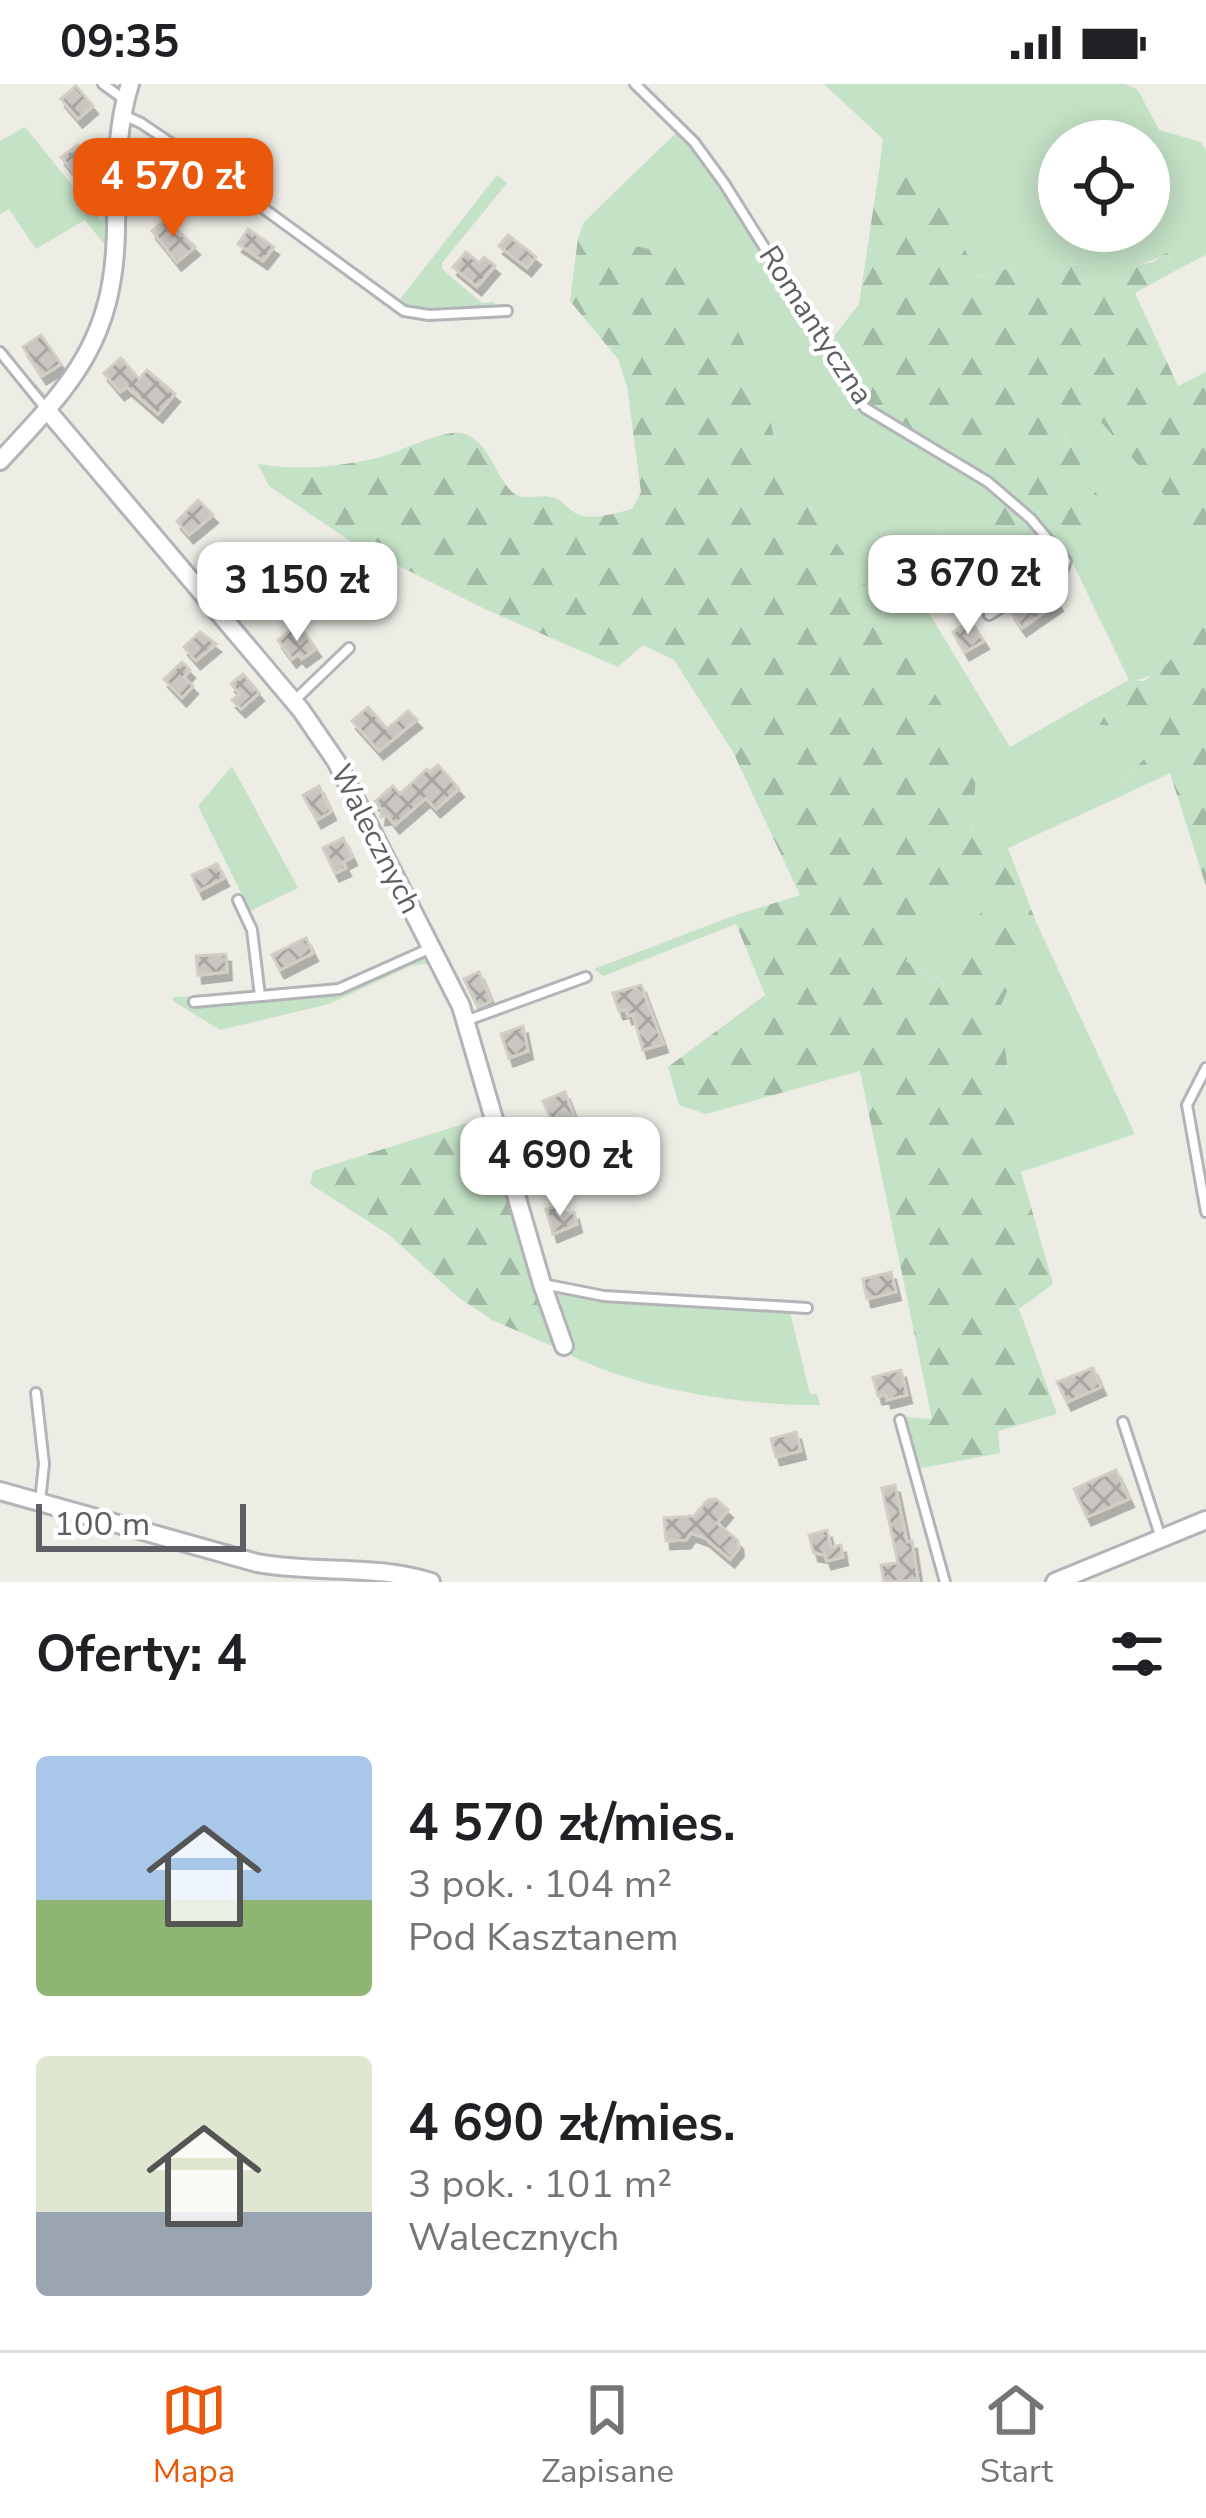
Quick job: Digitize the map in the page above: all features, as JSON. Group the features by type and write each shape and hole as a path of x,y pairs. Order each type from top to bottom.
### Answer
{"street":[{"path":"0,461 82,363 108,308 126,99"},
{"name":"Walecznych","path":"47,410 294,701 336,760 467,1021 564,1346"},
{"path":"0,1491 257,1563 374,1571 430,1582"},
{"path":"1055,1582 1206,1520"}],"lane":[{"path":"103,84 126,99 141,123 404,311 429,315 507,311"},
{"name":"Romantyczna","path":"635,84 704,155 764,241 865,408 988,482 1031,519 1066,561 1063,569 989,615"},
{"path":"0,352 47,410"},
{"path":"294,701 349,648"},
{"path":"238,900 252,930 260,996"},
{"path":"194,1002 339,988 432,947"},
{"path":"467,1021 586,977"},
{"path":"1206,1068 1187,1106 1206,1212"},
{"path":"542,1284 604,1296 807,1309"},
{"path":"36,1393 44,1464 40,1502"},
{"path":"900,1420 945,1582"},
{"path":"1124,1422 1160,1536"}],"green space":[{"path":"824,84 1125,84 1138,90 1154,120 1038,120 1038,252 1170,252 1170,133 1201,142 1206,151 1206,255 1173,272 1168,254 1139,265 1025,264 976,277 930,169 879,171 883,139"},
{"path":"25,127 101,221 107,215 107,187 111,192 108,252 101,302 83,348 49,399 42,398 33,381 47,396 70,362 95,309 108,249 85,220 36,249 9,209 0,214 0,141"},
{"path":"680,129 722,186 861,411 1010,505 892,552 1010,747 1080,707 1091,724 1135,728 1144,759 1119,784 1117,798 1008,848 971,834 976,778 949,716 794,484 774,437 762,381 661,251 618,243 606,230 578,238 584,222"},
{"path":"930,168 977,277 1025,264 1139,265 1167,253 1173,272 1135,293 1178,386 1206,372 1206,536 1198,534 1095,415 1064,434 1116,529 1069,555 989,478 867,404 829,343 859,304 879,171"},
{"path":"497,175 507,183 442,263 442,269 482,303 496,302 475,312 447,314 397,303"},
{"path":"606,230 618,243 661,251 697,276 731,317 762,381 774,437 794,484 949,716 976,778 971,833 1008,848 1036,922 1000,1008 1021,1172 1053,1284 1019,1309 1057,1414 998,1431 1000,1453 917,1469 904,1417 932,1419 860,1071 706,1114 679,1105 668,1067 765,995 733,916 800,895 733,752 674,660 643,645 618,667 489,611 353,543 269,486 258,464 303,468 347,464 457,433 480,444 516,495 555,498 583,516 632,509 641,492 627,386 618,359 570,301 578,238","holes":["960,871 990,894 945,984 906,961"]},
{"path":"1095,414 1198,533 1206,536 1206,627 1203,620 1172,660 1141,679 1129,680 1069,555 1115,529 1064,433"},
{"path":"1010,505 1060,561 992,607 983,602 936,532"},
{"path":"1186,615 1204,620 1206,627 1206,886 1170,773 1117,798 1119,784 1144,759 1143,744 1135,728 1091,724 1080,707 1129,680 1144,681 1165,666 1179,650 1174,631"},
{"path":"232,766 298,888 250,911 198,806"},
{"path":"960,870 991,893 946,984 906,961"},
{"path":"733,916 736,924 603,976 594,969"},
{"path":"1036,922 1135,1134 1021,1172 1000,1008"},
{"path":"426,956 431,958 460,1023 432,963 411,966 329,1004 220,1030 173,1001 173,997 189,996 191,1005 341,993"},
{"path":"489,1116 556,1340 552,1346 492,1320 458,1297 388,1234 310,1184 313,1171"},
{"path":"547,1289 603,1299 790,1312 810,1394 817,1394 820,1405 693,1393 599,1368 572,1356"}],"building":[{"path":"76,86 93,106 78,119 61,99"},
{"path":"78,145 90,162 84,166 88,171 78,177 61,157"},
{"path":"161,163 181,190 169,200 147,176"},
{"path":"166,219 195,247 177,262 152,231"},
{"path":"248,229 274,247 263,261 238,244"},
{"path":"508,235 536,257 527,268 499,246"},
{"path":"466,252 479,263 484,257 495,266 477,287 453,267"},
{"path":"41,335 61,364 42,376 23,347"},
{"path":"121,358 139,379 147,370 175,394 158,414 127,387 120,392 104,373"},
{"path":"198,500 213,515 189,535 177,521"},
{"path":"229,546 242,569 232,578 214,559"},
{"path":"267,576 280,594 265,609 252,597 253,587"},
{"path":"1049,588 1058,603 1022,628 1011,612"},
{"path":"971,621 984,641 965,652 953,632"},
{"path":"295,627 316,649 302,659 298,654 292,659 278,640"},
{"path":"200,632 216,644 196,661 184,647"},
{"path":"182,662 190,670 184,677 193,686 182,698 164,679"},
{"path":"243,674 259,693 241,709 232,700 240,694 231,684"},
{"path":"368,707 387,729 408,711 417,720 379,751 352,721"},
{"path":"438,765 459,789 436,809 426,798 395,825 388,816 381,817 375,802 393,786 400,794"},
{"path":"319,786 331,812 317,820 303,795"},
{"path":"343,838 352,857 343,862 346,868 335,873 323,848"},
{"path":"217,864 224,878 199,891 192,875"},
{"path":"306,938 313,953 280,970 272,955"},
{"path":"226,954 227,972 198,975 196,956"},
{"path":"479,972 491,1001 478,1007 464,979"},
{"path":"641,985 663,1044 643,1050 633,1014 619,1011 613,993"},
{"path":"523,1026 528,1051 509,1058 501,1034"},
{"path":"565,1092 574,1116 568,1118 584,1158 570,1163 543,1101"},
{"path":"561,1205 563,1215 574,1212 577,1224 553,1234 546,1209"},
{"path":"891,1272 896,1292 867,1299 863,1279"},
{"path":"1093,1368 1101,1387 1067,1402 1057,1382"},
{"path":"901,1370 907,1395 887,1400 886,1395 878,1396 873,1377"},
{"path":"796,1432 801,1451 776,1457 771,1439"},
{"path":"1116,1470 1129,1499 1087,1517 1074,1489"},
{"path":"895,1485 918,1580 884,1582 881,1565 898,1563 882,1488"},
{"path":"716,1499 728,1510 717,1523 738,1541 739,1548 730,1559 705,1538 691,1533 686,1540 666,1541 664,1518 694,1516 708,1500"},
{"path":"827,1530 831,1547 841,1545 843,1557 827,1561 825,1555 814,1553 809,1535"}]}
